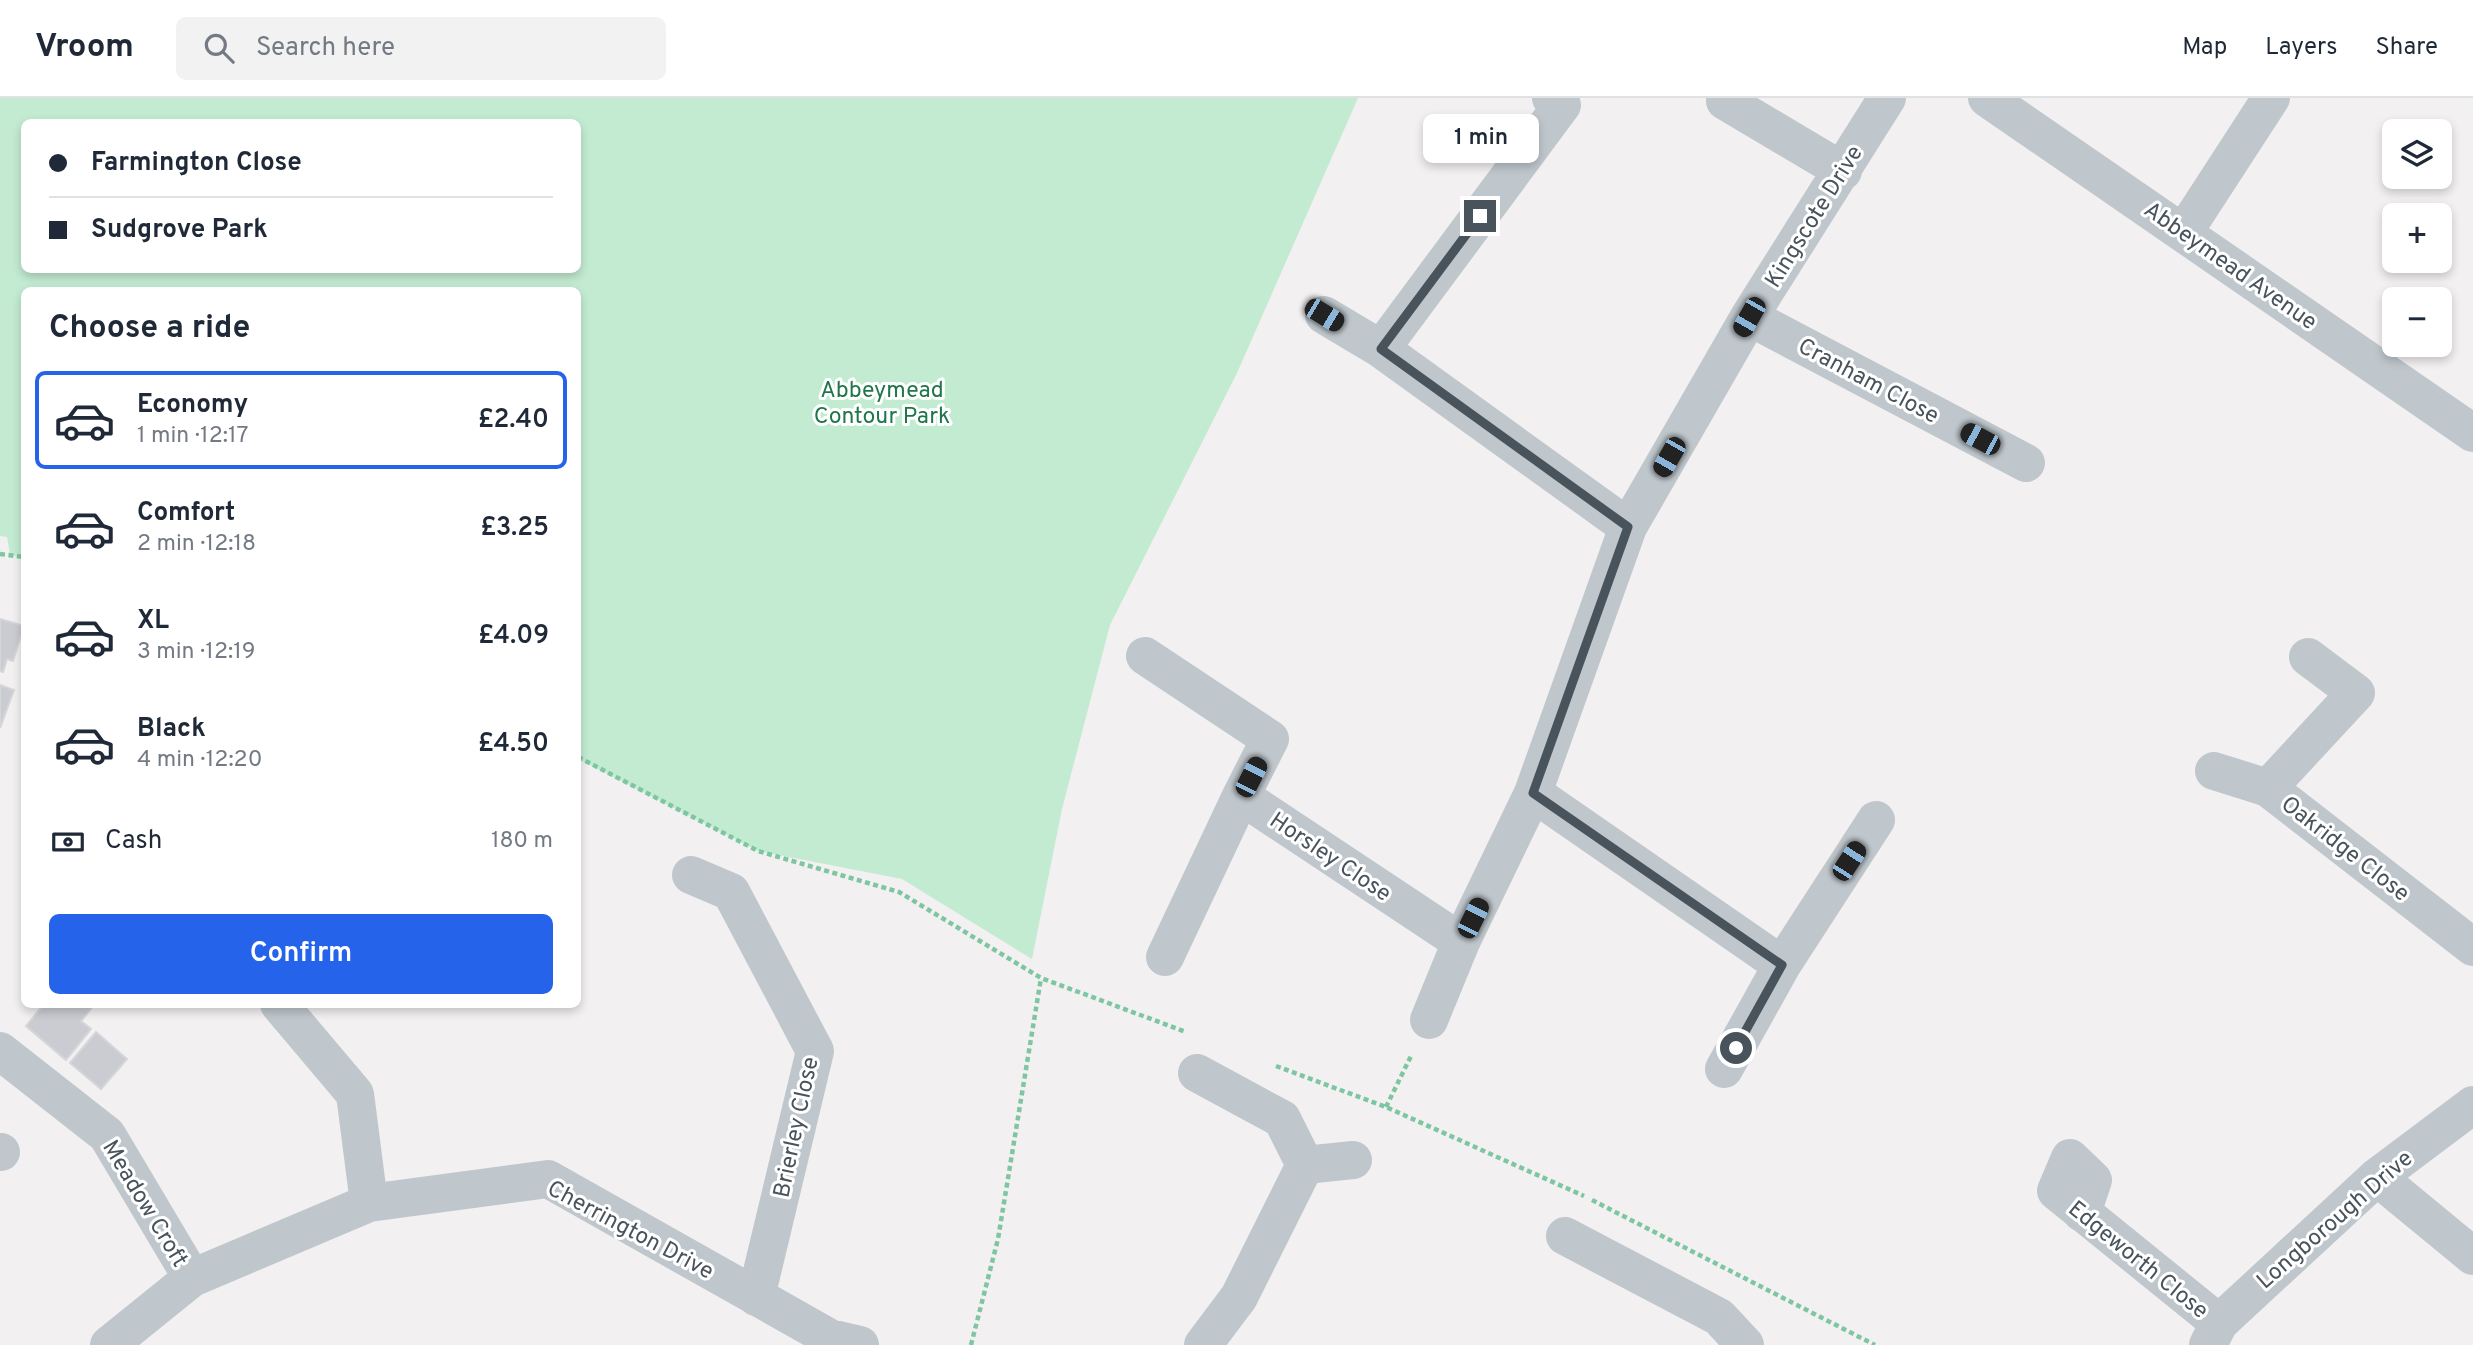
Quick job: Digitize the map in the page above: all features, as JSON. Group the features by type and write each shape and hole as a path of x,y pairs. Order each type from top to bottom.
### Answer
{"street":[{"path":"1381,349 1562,105 1551,98"},
{"path":"1728,98 1725,101 1843,171"},
{"name":"Kingscote Drive","path":"1429,1020 1461,942 1533,793 1628,527 1749,317 1887,98"},
{"name":"Abbeymead Avenue","path":"1987,98 2473,433"},
{"path":"2185,232 2271,98"},
{"path":"1324,315 1381,349 1628,527"},
{"name":"Cranham Close","path":"1749,317 2026,463"},
{"path":"1145,656 1270,739 1165,957"},
{"name":"Oakridge Close","path":"2308,657 2356,693 2268,788 2473,947"},
{"path":"2214,771 2268,788"},
{"path":"1533,793 1782,965"},
{"name":"Horsley Close","path":"1241,796 1461,942"},
{"path":"1724,1069 1782,965 1876,820"},
{"name":"Brierley Close","path":"691,875 731,892 822,1046 756,1297"},
{"path":"282,1008 355,1094 369,1203"},
{"name":"Meadow Croft","path":"0,1051 107,1135 192,1278"},
{"path":"1197,1073 1282,1119 1305,1165"},
{"name":"Longborough Drive","path":"2213,1334 2376,1177 2473,1105"},
{"name":"Edgeworth Close","path":"2070,1158 2056,1191 2213,1334"},
{"path":"1305,1165 1353,1160"},
{"path":"1203,1345 1239,1297 1305,1165"},
{"path":"2376,1177 2473,1256"},
{"name":"Cherrington Drive","path":"109,1345 192,1278 369,1203 548,1179 830,1338 860,1345"},
{"path":"1565,1236 1719,1317 1745,1345"}],"path":[{"path":"0,555 21,557"},
{"path":"971,1345 998,1239 1041,978"},
{"path":"1386,1107 1429,1020"}],"green space":[{"name":"Abbeymead Contour Park","path":"0,98 1358,98 1237,373 1110,625 1062,809 1032,959 902,879 758,851 581,761 581,287 21,287 21,557 10,555 7,537 0,536"}],"building":[{"path":"0,619 21,625 21,636 13,661 7,659 3,672 0,671"},
{"path":"0,685 14,690 0,728"},
{"path":"41,1008 92,1008 81,1021 91,1029 66,1060 26,1026"},
{"path":"96,1032 127,1059 101,1089 70,1063"}],"route":[{"path":"1480,216 1381,349 1628,527 1533,793 1782,965 1736,1048"}]}
